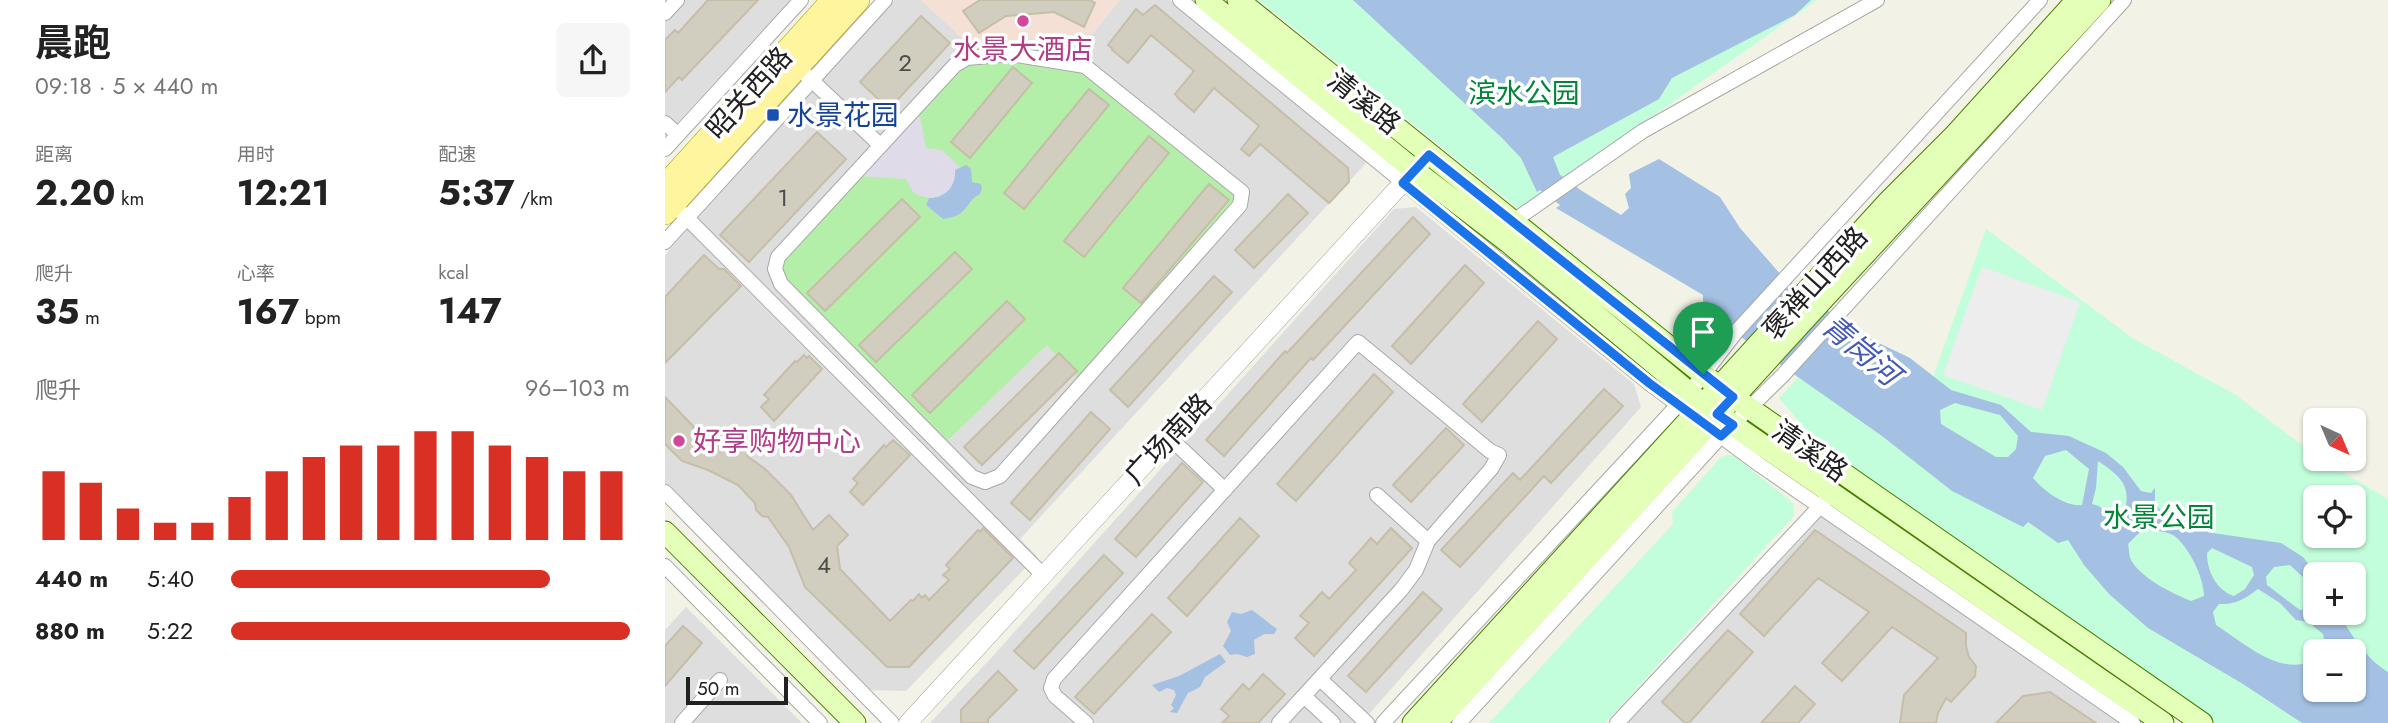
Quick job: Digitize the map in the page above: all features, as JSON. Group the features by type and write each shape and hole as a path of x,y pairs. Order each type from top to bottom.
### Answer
{"main road":[{"name":"昭关西路","path":"672,205 833,0"},
{"name":"昭关西路","path":"672,205 804,74 858,0"},
{"name":"清溪路","path":"1206,0 1508,242 1705,414 1826,500 2024,627 2163,723"},
{"name":"清溪路","path":"1238,0 1415,169 1513,222 1726,392 2202,723"},
{"name":"褒禅山西路","path":"1820,290 1887,203 1954,136 2077,0"},
{"name":"褒禅山西路","path":"1413,723 1820,290 2100,0"},
{"name":"褒禅山西路","path":"1436,723 1705,414"},
{"path":"665,532 855,723"},
{"path":"2024,627 2038,609"}],"street":[{"path":"665,13 677,0"},
{"path":"665,149 801,0"},
{"path":"880,145 804,74 885,0"},
{"path":"1180,0 1415,169"},
{"path":"1513,222 1643,131 1877,0"},
{"path":"1726,392 1736,332 2041,0"},
{"path":"1383,723 1726,392 1783,375 2124,0"},
{"path":"1010,54 1085,66 1242,192 1240,205 1000,476 985,482 972,477 790,294 781,284 775,269 778,257 880,145 955,65 967,58 1010,54"},
{"path":"665,123 678,135"},
{"name":"广场南路","path":"908,723 1415,169"},
{"path":"665,243 672,205"},
{"path":"672,205 1043,575"},
{"path":"1086,723 1055,696 1051,688 1054,679 1358,342 1490,452 1499,455 1491,469 1428,541 1416,570 1401,590 1279,723"},
{"path":"1459,723 1705,414"},
{"path":"1169,437 1225,490"},
{"path":"665,492 892,723"},
{"path":"1377,495 1428,541"},
{"path":"1617,723 1826,500 2133,723"},
{"path":"665,566 820,723"},
{"path":"1319,679 1367,723"},
{"path":"682,723 720,680"},
{"path":"1304,696 1333,723"}],"shaded area":[{"path":"665,0 790,0 665,137"},
{"name":"水景花园","path":"894,0 921,0 969,44 1092,34 1120,0 1170,0 1368,161 1020,539 1037,556 906,691 865,690 665,491 665,255"},
{"name":"水景大酒店","path":"921,0 1120,0 1092,34 969,44"},
{"path":"919,112 926,148 942,150 960,167 955,170 950,189 944,195 929,198 913,192 906,179 859,176"},
{"path":"1416,207 1634,384 1641,407 1361,723 930,723 1394,209"},
{"path":"1982,267 2080,302 2042,410 1943,375"},
{"path":"1820,513 2136,723 1627,723"},
{"path":"686,607 802,723 665,723 665,630"}],"green space":[{"name":"滨水公园","path":"1259,0 1817,0 1520,210"},
{"path":"994,60 1082,72 1238,198 1078,378 1047,345 946,442 784,280 783,259 960,67","holes":["955,176 972,182 974,197 964,211 951,218 930,208 929,198"]},
{"name":"水景公园","path":"1986,229 2134,339 2236,395 2303,446 2303,471 2340,471 2364,485 2303,485 2303,548 2366,548 2366,486 2388,499 2388,723 2202,723 1847,477 1779,398 1840,331 1928,391"},
{"path":"1734,456 1793,503 1794,516 1605,723 1489,723 1673,524 1672,512 1721,457"}],"water":[{"name":"滨水公园","path":"1353,0 1811,0 1795,15 1672,78 1659,99 1553,157 1560,175 1537,192 1521,158 1502,138"},
{"path":"1659,159 1720,197 1740,228 1781,275 1856,332 1910,358 1951,390 2001,405 2031,432 2069,436 2106,453 2123,467 2141,491 2151,493 2155,488 2155,503 2162,512 2213,533 2281,543 2303,557 2307,562 2303,562 2303,577 2290,565 2274,567 2266,577 2267,585 2300,610 2303,610 2303,621 2296,620 2280,603 2258,589 2235,602 2219,604 2213,612 2216,625 2250,649 2276,662 2289,665 2303,664 2303,702 2366,702 2366,653 2388,672 2388,723 2302,723 2243,684 2148,628 2109,594 2084,565 2068,540 2058,543 2028,522 2023,527 1952,491 1882,436 1731,330 1703,305 1703,295 1556,208 1582,191 1621,215 1629,208 1625,194 1631,188 1629,174","holes":["1955,403 2000,415 2018,436 2016,449 2008,457 1996,457 1941,424 1940,410","2066,450 2089,469 2082,505 2055,497 2033,478 2045,456","2098,461 2114,472 2126,491 2127,499 2122,518 2115,521 2099,506 2092,504","2142,530 2165,532 2179,540 2195,563 2204,596 2191,601 2167,590 2136,567 2131,560 2128,544","2212,548 2252,567 2254,575 2245,589 2234,596 2222,589 2211,573 2207,553"]},
{"path":"966,165 971,169 972,182 981,184 980,194 963,212 943,219 926,205 929,198 940,196 949,190 954,181 955,170"},
{"path":"1252,610 1277,629 1274,634 1264,634 1254,640 1255,654 1247,657 1230,655 1223,646 1231,631 1227,622 1232,612 1241,614"},
{"path":"2312,625 2346,625 2354,638 2324,639 2323,634"},
{"path":"1220,654 1226,662 1205,677 1200,687 1188,693 1177,713 1170,712 1174,708 1171,705 1176,695 1174,690 1167,688 1159,692 1152,685 1179,676"}],"building":[{"path":"708,0 758,0 682,80 679,77 665,92 665,40 675,30 678,33"},
{"path":"980,0 1090,0 1095,3 1084,27 1054,12 1006,16 979,33 963,11"},
{"path":"1155,5 1348,168 1349,182 1329,203 1260,144 1249,156 1241,149 1259,126 1214,88 1194,112 1179,99 1175,94 1194,71 1151,35 1128,63 1112,50 1108,45 1136,9 1143,15"},
{"path":"921,16 950,43 889,109 860,82"},
{"path":"1013,67 1032,83 970,158 951,142"},
{"path":"1089,89 1109,105 1024,209 1004,193"},
{"path":"817,132 846,159 749,262 720,235"},
{"path":"1149,136 1169,153 1084,257 1064,241"},
{"path":"1209,184 1229,200 1141,303 1123,288"},
{"path":"1288,194 1308,213 1254,268 1235,250"},
{"path":"902,199 920,217 825,311 807,293"},
{"path":"1413,217 1430,234 1313,360 1311,358 1224,456 1206,440 1285,351 1287,353"},
{"path":"955,252 972,269 876,362 859,345"},
{"path":"704,255 719,269 724,269 741,286 665,363 665,297"},
{"path":"1465,265 1484,283 1411,364 1392,346"},
{"path":"1214,276 1232,292 1128,407 1110,390"},
{"path":"1007,301 1025,319 930,413 912,395"},
{"path":"1538,321 1557,339 1482,422 1463,404"},
{"path":"1059,353 1077,371 982,465 964,447"},
{"path":"804,355 807,358 809,356 822,369 774,421 761,407 769,399 764,395 795,361"},
{"path":"1374,374 1393,392 1296,501 1277,484"},
{"path":"1604,389 1623,406 1551,483 1544,476 1460,567 1441,550 1513,473 1520,480"},
{"path":"665,397 694,427 742,431 756,446 747,456 765,469 791,495 813,530 829,515 848,535 837,546 840,569 890,621 919,594 922,598 925,595 929,600 949,580 943,575 950,569 946,565 978,530 980,532 983,528 1013,558 909,667 887,667 805,587 789,547 768,517 762,516 756,510 755,503 738,485 682,461 665,444"},
{"path":"1091,412 1110,429 1030,520 1011,503"},
{"path":"1446,428 1464,445 1411,502 1393,485"},
{"path":"893,440 910,455 863,505 850,492 858,483 853,479 884,445 886,447"},
{"path":"1182,463 1203,482 1136,557 1115,539"},
{"path":"1240,518 1259,536 1187,616 1168,598"},
{"path":"1391,528 1412,548 1314,656 1295,638 1309,623 1300,616 1322,592 1329,599 1356,570 1349,563 1371,538 1377,544"},
{"path":"1815,530 1966,633 1969,657 1976,666 1975,676 1951,702 1946,698 1936,723 1900,723 1904,695 1938,658 1892,627 1842,681 1822,663 1869,612 1818,578 1764,636 1740,614"},
{"path":"1104,555 1123,573 1034,669 1014,651"},
{"path":"1423,592 1442,609 1366,692 1348,676"},
{"path":"1152,614 1171,632 1094,714 1075,697"},
{"path":"683,626 702,643 665,686 665,646"},
{"path":"1728,630 1753,652 1689,723 1685,723 1662,702"},
{"path":"998,671 1017,690 988,719 988,723 961,723 961,710"},
{"path":"1263,674 1285,694 1258,723 1222,723 1229,716 1221,709 1243,684 1249,690"},
{"path":"1795,686 1815,704 1798,723 1761,723"},
{"path":"2050,692 2096,723 1996,723 2023,696"}],"waterway":[{"name":"青岗河","path":"1533,154 1544,178 1598,218"}],"place":[{"name":"水景大酒店","path":"1023,21"},
{"name":"水景花园","path":"773,115"},
{"name":"好享购物中心","path":"679,441"}],"route":[{"path":"1429,155 1703,374 1733,397 1717,414 1733,425 1721,436 1649,383 1403,183 1429,155"}]}
